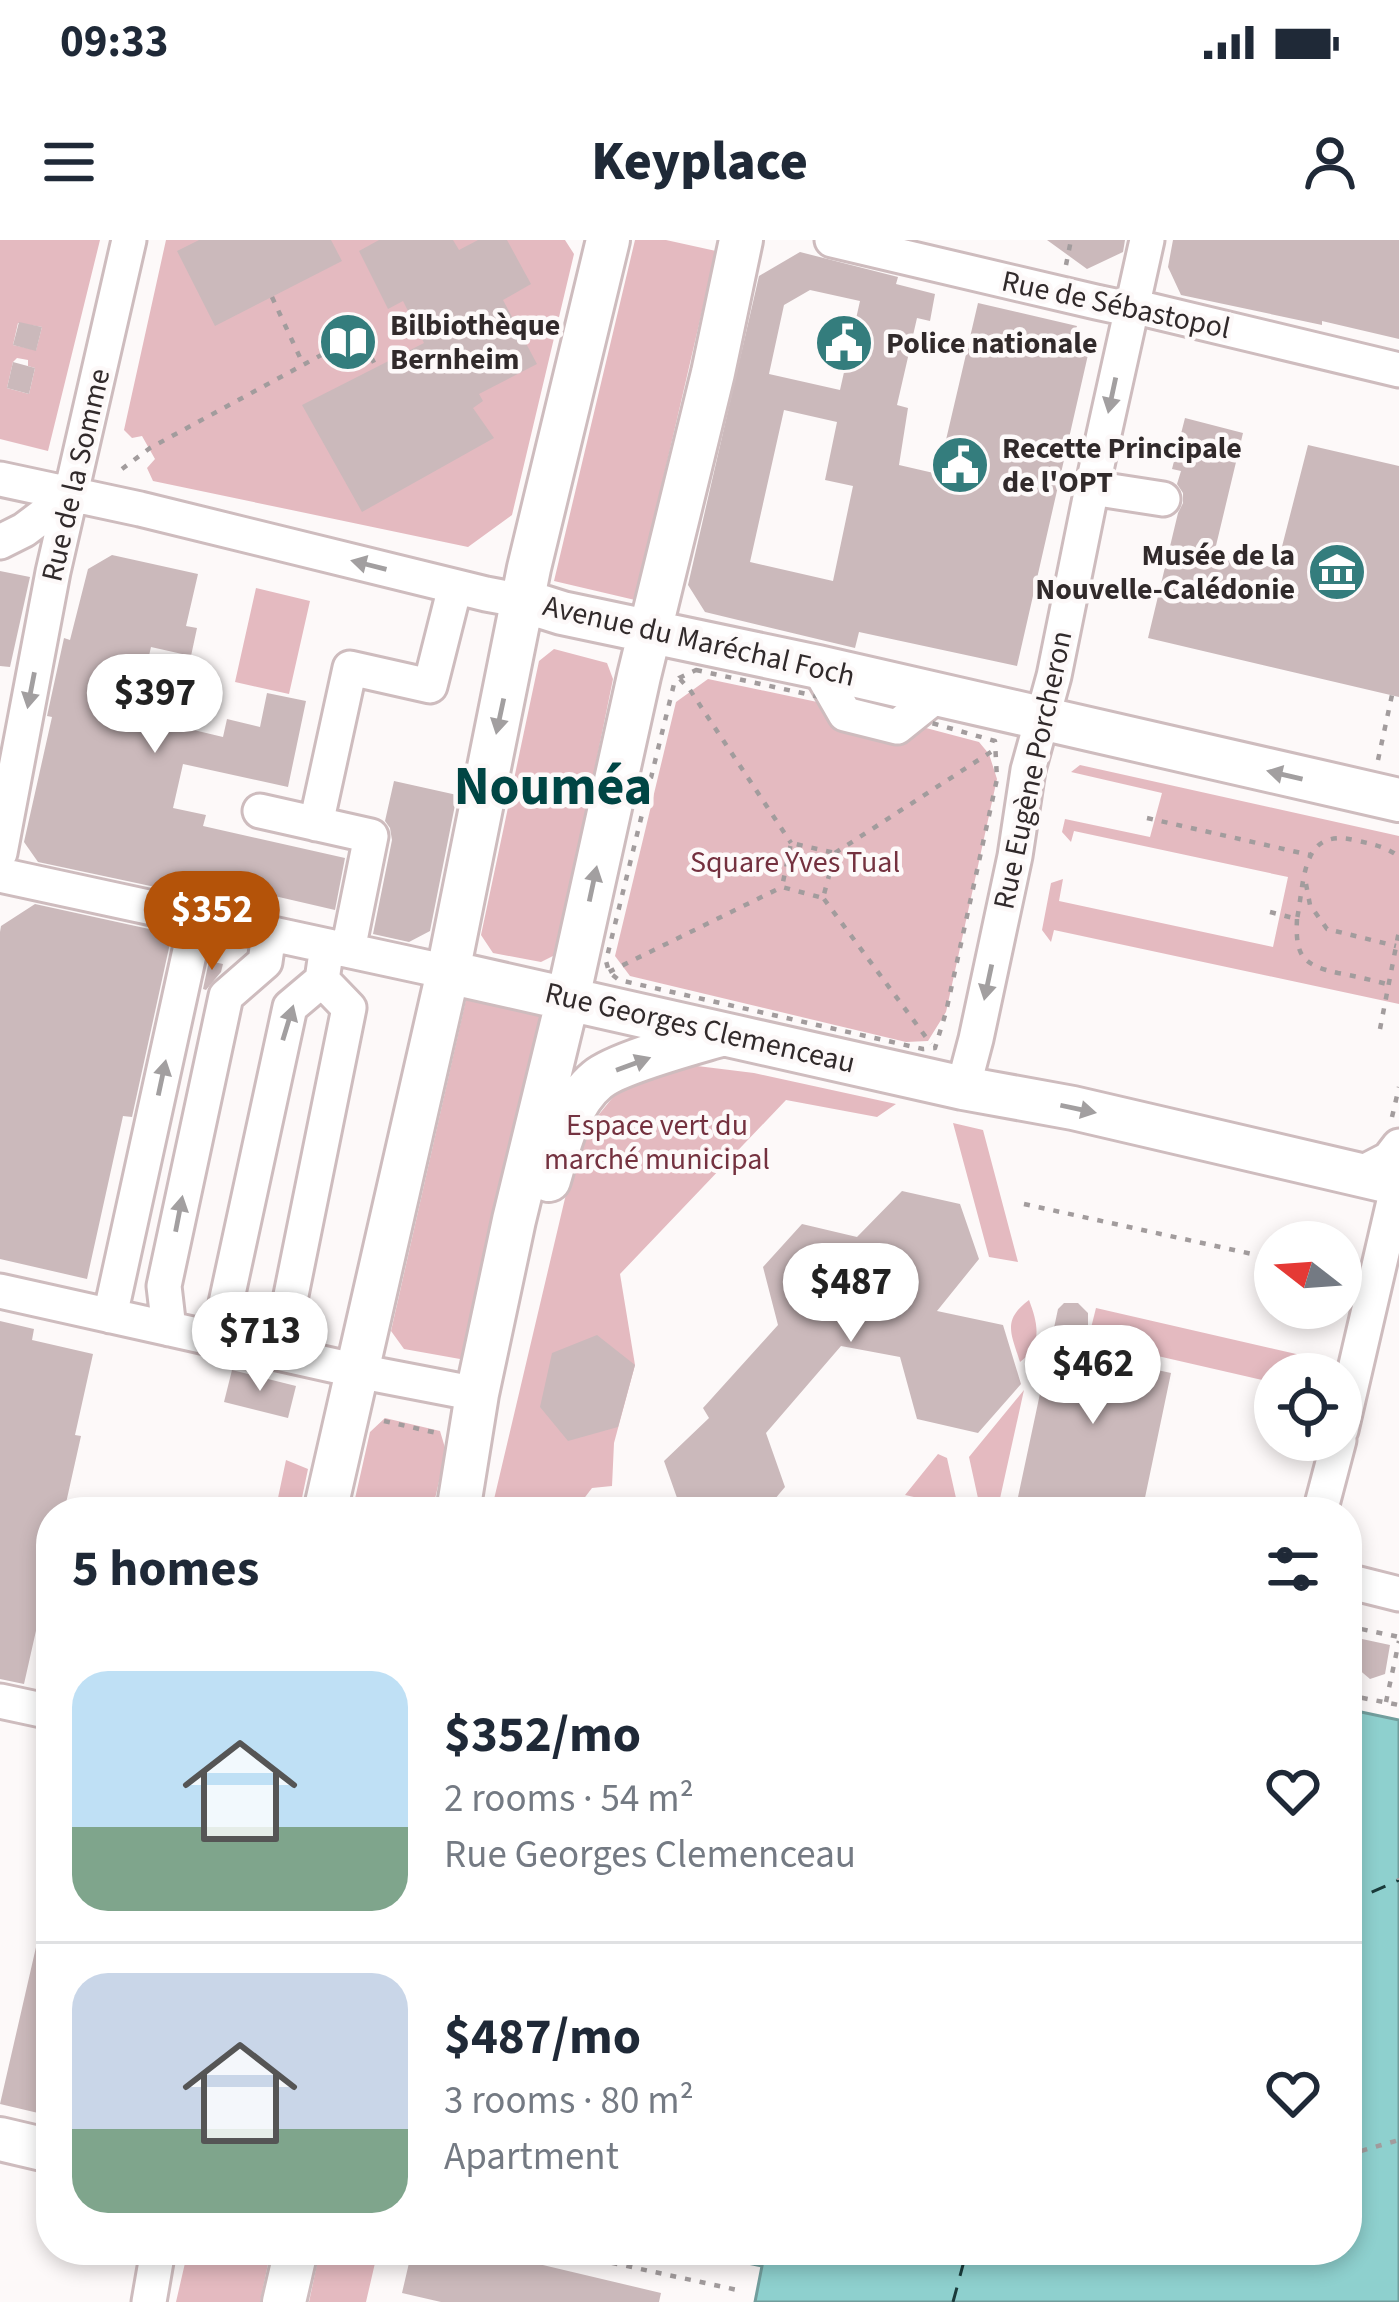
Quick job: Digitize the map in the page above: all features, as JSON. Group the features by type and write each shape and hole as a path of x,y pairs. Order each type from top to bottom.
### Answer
{"main road":[{"path":"325,1497 325,1363 448,972 529,568 608,240"},
{"path":"463,1497 477,1394 514,1220 741,240"},
{"name":"Avenue du Maréchal Foch","path":"524,601 1042,718 1378,808"},
{"name":"Rue Georges Clemenceau","path":"448,972 1386,1181"},
{"path":"466,1497 506,1372 546,1191 571,1117 597,1080 614,1070 723,1034"},
{"path":"0,2139 36,2146"}],"street":[{"name":"Rue de la Somme","path":"0,853 53,572 129,240"},
{"name":"Rue de Sébastopol","path":"832,240 1399,370"},
{"name":"Rue Eugène Porcheron","path":"963,1088 1015,856 1028,770 1054,676 1148,240"},
{"name":"Avenue du Maréchal Foch","path":"0,478 524,601"},
{"path":"1092,488 1163,499"},
{"path":"0,542 73,493"},
{"path":"316,824 350,668 430,686 455,587"},
{"path":"232,1343 226,1303 290,1007 322,980 338,948 371,836 260,811"},
{"name":"Rue Georges Clemenceau","path":"0,874 448,972"},
{"path":"110,1316 197,918"},
{"path":"169,1329 164,1286 226,996 265,962 269,934"},
{"path":"322,980 349,1008 287,1315 325,1363"},
{"path":"1355,1353 1389,1159 1399,1146"},
{"path":"0,1292 477,1394"},
{"path":"1324,1497 1333,1461"},
{"path":"1362,1585 1399,1594"},
{"path":"0,1701 36,1709"},
{"path":"149,2302 155,2265"}],"path":[{"path":"272,297 303,364"},
{"path":"122,470 150,448 360,334 376,368"},
{"path":"696,670 825,698 835,714 904,732 921,720 995,741 997,779 935,1048 647,987 619,980 609,972 606,961 679,678 696,670"},
{"path":"679,678 791,844 782,887"},
{"path":"1361,842 1378,808 1392,695"},
{"path":"823,898 836,853 997,748"},
{"path":"1148,818 1310,855"},
{"path":"1388,984 1312,967 1301,955 1297,919 1310,855 1323,839 1338,836 1388,848 1399,857"},
{"path":"791,844 836,853"},
{"path":"1305,878 1310,905 1327,929 1396,946"},
{"path":"609,972 782,887 823,898 935,1048"},
{"path":"1270,912 1297,919"},
{"path":"1380,1029 1399,931"},
{"path":"1024,1204 1254,1253"},
{"path":"379,1420 447,1436"},
{"path":"1362,1630 1399,1639 1386,1702"},
{"path":"1362,1697 1399,1705"},
{"path":"1362,2151 1399,2140"},
{"path":"624,2265 742,2290"}],"green space":[{"path":"0,240 100,240 48,451 0,439","holes":["18,323 42,327 36,350 13,345","17,358 35,368 29,394 7,388"]},
{"name":"Bilbiothèque Bernheim","path":"166,240 565,240 574,254 512,515 468,547 153,481 147,468 155,459 142,436 132,438 124,430"},
{"path":"635,240 666,240 716,251 635,600 554,581"},
{"path":"256,588 310,601 289,694 235,682"},
{"path":"554,649 607,663 613,679 557,954 541,962 493,953 481,935 539,661"},
{"name":"Square Yves Tual","path":"708,679 822,703 904,734 926,728 979,742 989,754 997,779 946,1012 928,1041 906,1042 630,976 615,956 676,702"},
{"path":"1080,765 1399,836 1399,1004 1054,930 1051,942 1042,930 1051,883 1063,879 1059,901 1273,947 1288,877 1074,831 1071,842 1062,832 1065,819 1150,837 1162,793 1071,772"},
{"path":"467,995 539,1009 542,1023 472,1347 460,1359 404,1349 391,1331"},
{"name":"Espace vert du marché municipal","path":"681,1064 754,1073 896,1104 877,1117 786,1100 620,1274 635,1365 614,1443 612,1486 592,1488 585,1497 495,1497 579,1139 618,1091"},
{"path":"953,1123 983,1130 1018,1262 989,1257"},
{"path":"1029,1300 1035,1341 1020,1362 1012,1321"},
{"path":"1096,1308 1292,1353 1254,1353 1254,1378 1088,1340"},
{"path":"1024,1390 1000,1497 978,1497 969,1457"},
{"path":"385,1418 440,1431 446,1451 435,1497 355,1497 370,1432"},
{"path":"938,1454 947,1458 956,1497 905,1495"},
{"path":"286,1460 308,1469 302,1497 278,1497"},
{"path":"185,2265 268,2265 260,2302 176,2302"},
{"path":"317,2265 375,2265 366,2302 309,2302"}],"water":[{"path":"1362,1712 1399,1720 1399,2302 755,2302 762,2266 757,2265 1362,2265"}],"building":[{"path":"199,240 331,240 342,261 215,326 177,251"},
{"path":"379,240 453,240 459,250 478,240 507,240 531,284 503,300 537,364 479,394 483,401 473,408 494,438 362,512 302,405 424,343 403,301 388,309 359,251"},
{"path":"1047,240 1125,240 1123,252 1087,269"},
{"path":"1173,240 1399,240 1399,339 1181,295 1168,267"},
{"path":"800,252 898,277 896,284 935,294 930,321 917,318 897,405 908,408 899,465 938,474 978,303 1077,326 1072,341 1090,346 1017,666 859,632 855,648 705,612 688,585 759,276","holes":["810,290 860,301 840,390 769,374 784,305","784,410 837,422 825,480 853,486 833,581 750,562"]},
{"path":"19,322 42,327 36,351 13,345"},
{"path":"13,362 35,368 29,394 7,388"},
{"name":"Musée de la Nouvelle-Calédonie","path":"1185,418 1243,433 1214,554 1246,556 1276,570 1308,445 1399,466 1399,697 1148,638 1183,503 1177,484 1181,471 1172,469"},
{"path":"112,555 198,574 186,626 197,628 191,656 151,647 135,716 223,737 227,719 260,727 267,693 306,701 288,787 183,764 173,808 206,815 203,826 345,858 335,910 192,877 188,894 38,862 24,842 64,638 70,640 88,569"},
{"path":"0,571 30,577 10,667 0,666"},
{"path":"394,781 457,795 430,931 409,942 373,934 392,840 385,821"},
{"path":"35,904 172,934 132,1117 123,1116 87,1279 0,1259 0,932 1,926"},
{"path":"209,961 223,964 206,990 203,989"},
{"path":"902,1191 960,1204 979,1259 937,1311 1003,1325 1021,1384 978,1433 917,1419 900,1357 841,1346 766,1433 785,1487 777,1497 677,1497 664,1461 709,1418 703,1408 778,1325 763,1267 802,1224 857,1237"},
{"path":"1064,1303 1078,1303 1088,1313 1088,1327 1066,1350 1171,1373 1145,1497 1018,1497 1058,1309"},
{"path":"0,1321 34,1329 32,1340 93,1354 67,1497 36,1497 36,1631 24,1684 0,1679"},
{"path":"597,1335 635,1365 618,1427 568,1441 540,1407 552,1353"},
{"path":"232,1370 296,1386 288,1418 224,1402"},
{"path":"1362,1639 1390,1645 1385,1674 1370,1679 1362,1672"},
{"path":"36,1947 36,2112 0,2104"},
{"path":"409,2265 543,2265 661,2293 659,2302 441,2302 402,2293"}],"ferry route":[{"path":"1362,1896 1399,1880"},
{"path":"953,2302 963,2265"}],"place":[{"name":"Bilbiothèque Bernheim","path":"348,342"},
{"name":"Police nationale","path":"844,343"},
{"name":"Recette Principale de l'OPT","path":"960,465"},
{"name":"Musée de la Nouvelle-Calédonie","path":"1337,572"}],"district":[{"name":"Nouméa","path":"553,787"}]}
